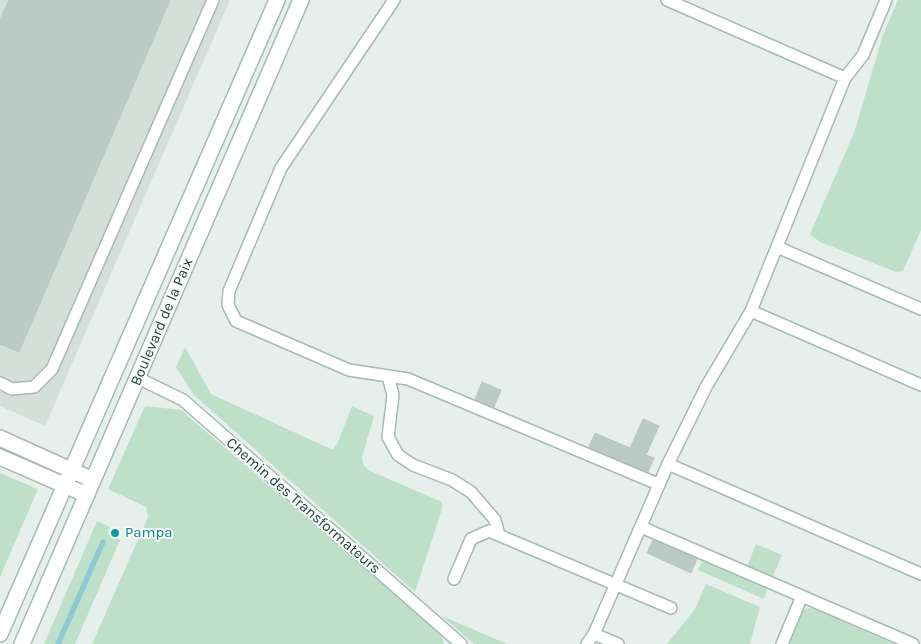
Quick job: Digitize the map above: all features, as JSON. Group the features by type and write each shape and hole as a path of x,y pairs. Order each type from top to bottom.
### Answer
{"main road":[{"name":"Boulevard de la Paix","path":"0,634 277,0"},
{"name":"Boulevard de la Paix","path":"22,644 301,0"},
{"path":"0,438 93,480"},
{"path":"0,457 87,495"}],"lane":[{"path":"0,383 12,389 34,388 52,369 213,0"},
{"path":"394,0 281,168 228,291 228,305 236,321 349,370 408,379 658,484"},
{"path":"668,0 845,78"},
{"path":"587,644 594,634 658,484 706,387 750,311 845,78 863,56 886,0"},
{"path":"777,247 921,309"},
{"path":"750,311 921,385"},
{"path":"388,376 393,395 388,437 398,455 413,464 452,480 471,492 495,520 499,535"},
{"name":"Chemin des Transformateurs","path":"138,378 183,400 461,644"},
{"path":"668,464 921,574"},
{"path":"641,526 913,644"},
{"path":"454,579 471,540 489,531 671,608"},
{"path":"782,644 802,596"},
{"path":"594,634 618,644"}],"shaded area":[{"path":"0,0 230,0 45,426 0,406"}],"green space":[{"path":"898,0 921,0 921,230 903,271 896,272 820,242 810,234 854,133 883,35"},
{"path":"185,347 211,394 333,450 352,406 374,416 362,457 363,464 368,470 442,502 442,509 415,592 194,395 176,367"},
{"path":"145,406 181,410 441,634 444,644 92,644 148,517 146,507 108,489"},
{"path":"0,473 38,489 0,577"},
{"path":"97,521 110,527 107,534 120,540 75,644 44,644"},
{"path":"756,544 782,555 772,578 747,567"},
{"path":"703,560 768,588 764,599 698,570"},
{"path":"706,584 760,607 750,644 667,644 695,609"},
{"path":"821,607 839,617 840,620 894,644 786,644 802,609"},
{"path":"442,616 507,644 474,644"}],"building":[{"path":"9,0 170,0 19,352 0,344 0,20"},
{"path":"482,382 501,390 494,407 475,399"},
{"path":"643,419 659,426 646,455 654,458 648,472 589,447 595,433 630,448"},
{"path":"653,540 697,559 691,573 647,553"}],"waterway":[{"path":"58,644 103,542"}],"place":[{"name":"Pampa","path":"115,533"}]}
